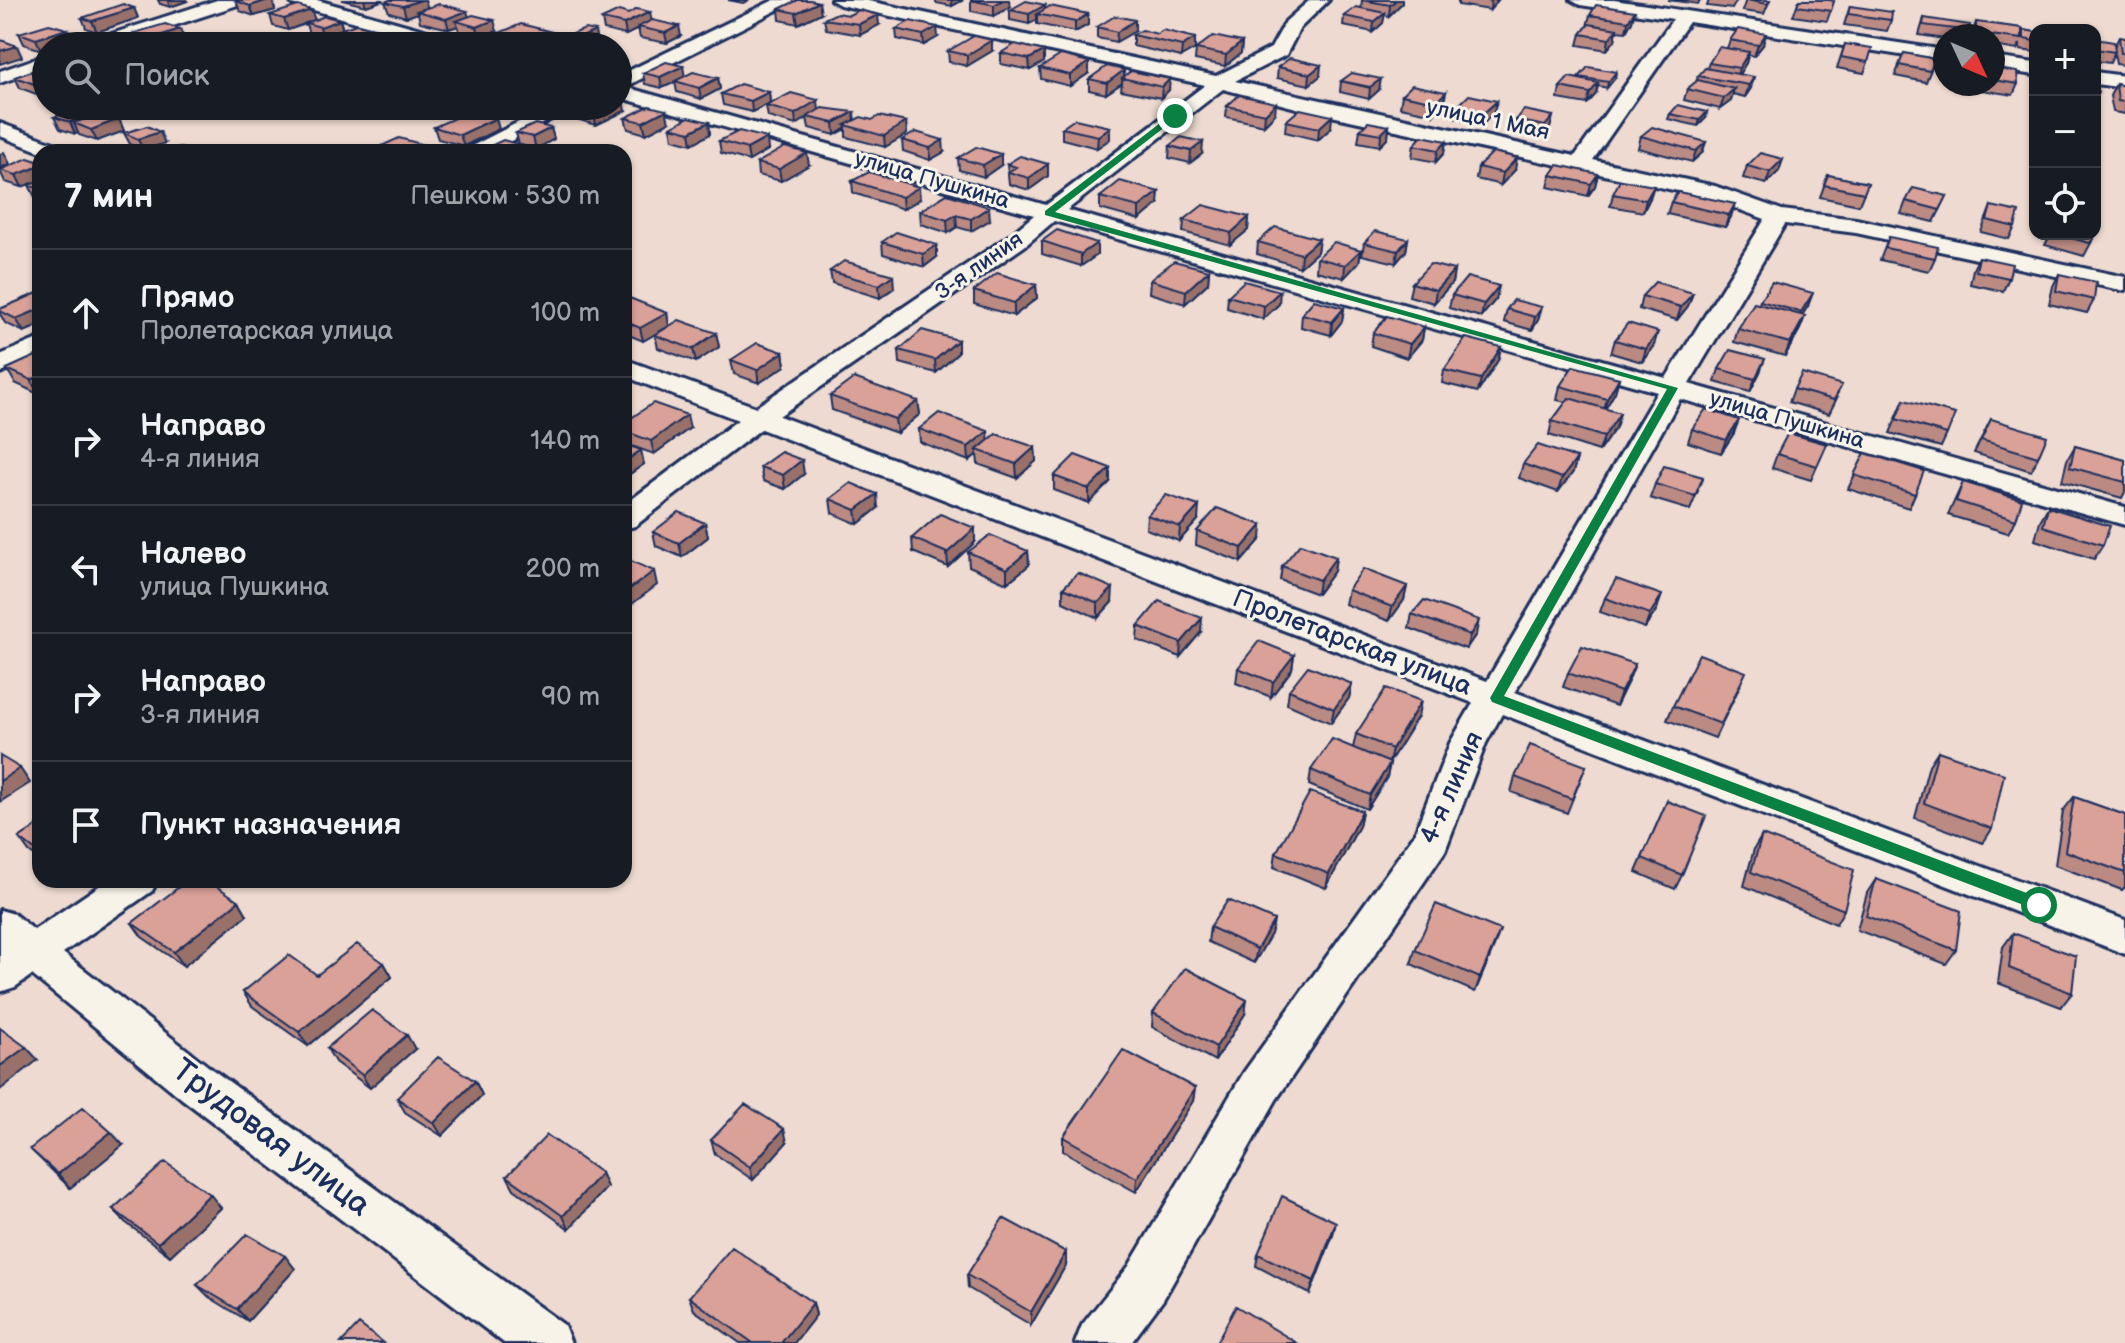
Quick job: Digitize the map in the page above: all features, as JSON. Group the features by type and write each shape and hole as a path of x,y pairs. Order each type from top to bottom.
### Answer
{"street":[{"path":"136,32 235,0"},
{"path":"298,0 411,32"},
{"path":"632,76 788,0"},
{"name":"улица 1 Мая","path":"840,0 1707,191 1778,216 1856,226 2125,284"},
{"name":"3-я линия","path":"632,514 758,418 1018,240 1048,213 1220,82 1279,51 1292,25 1320,0"},
{"path":"1580,0 1933,54"},
{"path":"1580,164 1684,16"},
{"path":"2005,65 2029,68"},
{"path":"0,77 32,66"},
{"path":"2101,79 2125,82"},
{"name":"улица Пушкина","path":"632,95 2125,516"},
{"path":"491,144 538,120"},
{"path":"0,129 39,144"},
{"name":"4-я линия","path":"1100,1343 1146,1283 1260,1086 1431,841 1468,743 1673,388 1778,216"},
{"path":"0,365 32,350"},
{"name":"Пролетарская улица","path":"632,370 2125,937"},
{"path":"11,951 124,888"},
{"name":"Трудовая улица","path":"11,951 197,1084 546,1343"}],"building":[{"path":"268,0 250,6 236,1"},
{"path":"421,0 403,6 385,2"},
{"path":"798,0 819,2 796,13 779,9"},
{"path":"971,0 1003,0 994,5"},
{"path":"1362,0 1396,0 1390,5"},
{"path":"1746,0 1769,0 1768,4"},
{"path":"1799,0 1834,1 1831,11 1797,6"},
{"path":"1026,1 1045,5 1029,14 1010,10"},
{"path":"123,4 134,8 92,21 82,18"},
{"path":"439,4 467,11 446,19 417,11"},
{"path":"1596,5 1635,11 1628,21 1590,15"},
{"path":"298,6 311,10 284,19 270,15"},
{"path":"1050,6 1088,14 1075,22 1037,14"},
{"path":"1850,6 1892,12 1891,20 1848,14"},
{"path":"1356,7 1385,13 1374,22 1344,16"},
{"path":"637,9 650,12 624,24 602,19 619,11 628,14"},
{"path":"859,10 878,15 859,24 824,19 837,13 849,15"},
{"path":"473,15 494,20 477,27 456,21"},
{"path":"325,16 340,20 320,27 306,23"},
{"path":"1115,16 1135,20 1117,32 1097,27"},
{"path":"1924,18 1963,24 1933,26 1923,25"},
{"path":"652,20 679,26 665,33 638,27"},
{"path":"910,21 937,27 923,35 896,29"},
{"path":"49,24 67,29 32,32 32,38 19,33"},
{"path":"165,24 180,29 171,32 137,32"},
{"path":"356,24 374,28 364,32 339,30"},
{"path":"521,24 552,32 501,32"},
{"path":"1589,24 1617,29 1609,39 1581,34"},
{"path":"2005,26 2022,28 2022,39 2005,37"},
{"path":"1738,29 1766,34 1758,45 1730,40"},
{"path":"1142,30 1157,34 1163,30 1195,38 1182,46 1133,35"},
{"path":"2024,30 2029,31 2029,40 2024,39"},
{"path":"974,36 992,40 967,55 948,51"},
{"path":"1213,36 1242,42 1226,55 1196,49"},
{"path":"2119,37 2125,38 2125,54 2121,53"},
{"path":"1,40 17,46 0,51"},
{"path":"2101,40 2114,42 2115,52 2101,50"},
{"path":"1015,44 1044,51 1029,59 1001,53"},
{"path":"1845,44 1872,48 1868,62 1841,57"},
{"path":"1719,47 1749,52 1739,68 1709,63"},
{"path":"1904,53 1933,59 1930,71 1899,65"},
{"path":"1061,55 1089,62 1070,75 1040,68"},
{"path":"1290,58 1321,65 1310,74 1278,67"},
{"path":"666,62 683,66 660,77 643,73"},
{"path":"1107,66 1124,70 1107,83 1089,79"},
{"path":"1588,67 1616,72 1608,82 1579,77"},
{"path":"1705,68 1754,77 1749,85 1698,76"},
{"path":"2005,70 2017,72 2018,84 2005,82"},
{"path":"32,71 32,83 15,77"},
{"path":"1131,71 1170,79 1162,87 1122,78"},
{"path":"693,72 718,78 699,88 675,81"},
{"path":"1352,73 1381,79 1370,87 1341,81"},
{"path":"1569,77 1598,83 1590,93 1560,87"},
{"path":"1698,80 1734,89 1724,98 1687,89"},
{"path":"740,84 769,92 751,101 721,94"},
{"path":"2116,84 2125,86 2125,102 2118,101"},
{"path":"1412,85 1446,92 1436,102 1402,95"},
{"path":"791,93 818,100 795,114 766,106"},
{"path":"1239,95 1276,103 1265,114 1227,106"},
{"path":"1469,95 1497,101 1485,112 1458,106"},
{"path":"1678,105 1707,112 1700,120 1670,114"},
{"path":"649,106 666,110 643,122 632,120 632,114"},
{"path":"822,108 854,112 834,123 807,117"},
{"path":"1300,109 1332,116 1319,128 1286,121"},
{"path":"1524,110 1553,116 1545,126 1516,120"},
{"path":"879,116 906,122 884,136 845,125 861,117 872,120"},
{"path":"689,117 709,122 690,132 671,127"},
{"path":"1075,119 1110,127 1098,136 1062,128"},
{"path":"82,120 116,120 91,130 74,123"},
{"path":"450,120 492,120 460,135 434,127"},
{"path":"1368,122 1389,126 1381,134 1360,130"},
{"path":"535,124 551,128 533,137 516,133"},
{"path":"147,126 160,132 138,139 124,133"},
{"path":"1652,127 1706,142 1696,151 1641,136"},
{"path":"739,131 767,138 747,149 719,141"},
{"path":"916,132 943,140 930,148 902,140"},
{"path":"1422,136 1446,141 1438,150 1414,145"},
{"path":"1181,137 1203,142 1191,151 1170,146"},
{"path":"399,138 420,144 386,144"},
{"path":"503,140 517,144 495,144"},
{"path":"785,147 807,153 779,169 757,163"},
{"path":"976,147 1001,154 983,165 958,158"},
{"path":"1493,152 1517,158 1503,173 1478,167"},
{"path":"1760,153 1783,159 1770,172 1747,166"},
{"path":"1020,156 1048,164 1029,178 1008,172 1016,167 1007,164"},
{"path":"28,158 32,159 32,169 16,175 0,170"},
{"path":"1558,165 1598,174 1591,184 1551,175"},
{"path":"869,172 919,187 902,197 852,181"},
{"path":"1828,175 1868,183 1864,193 1824,185"},
{"path":"1620,180 1654,186 1646,200 1613,194"},
{"path":"1120,181 1159,192 1139,207 1100,197"},
{"path":"1913,188 1947,196 1940,210 1906,201"},
{"path":"1678,192 1735,204 1729,215 1671,202"},
{"path":"947,194 989,207 971,219 956,215 947,220 920,211"},
{"path":"1203,205 1249,217 1231,233 1184,220"},
{"path":"1991,206 2019,212 2015,227 1987,220"},
{"path":"1275,227 1319,239 1301,254 1258,242"},
{"path":"1057,230 1097,243 1081,254 1042,241"},
{"path":"1375,231 1408,239 1398,251 1364,243"},
{"path":"896,232 937,245 923,254 882,242"},
{"path":"1889,237 1938,247 1935,258 1885,248"},
{"path":"1334,242 1361,250 1345,265 1317,258"},
{"path":"1979,257 2012,264 2009,278 1976,271"},
{"path":"844,261 893,275 879,285 830,271"},
{"path":"1174,261 1209,270 1186,291 1150,280"},
{"path":"1430,264 1454,270 1436,290 1412,283"},
{"path":"997,273 1036,285 1014,303 974,291"},
{"path":"2059,274 2096,282 2094,300 2056,291"},
{"path":"1467,277 1499,286 1484,304 1452,295"},
{"path":"1244,281 1280,291 1264,306 1228,296"},
{"path":"1655,282 1693,293 1681,307 1642,296"},
{"path":"1772,282 1813,293 1801,312 1760,301"},
{"path":"32,295 32,312 16,319 0,309"},
{"path":"632,299 667,313 640,328 632,324"},
{"path":"1314,300 1344,308 1332,322 1302,314"},
{"path":"1514,300 1542,307 1535,317 1507,309"},
{"path":"1754,303 1805,316 1790,343 1738,329"},
{"path":"1387,316 1424,327 1410,344 1373,333"},
{"path":"679,320 716,333 693,349 655,335"},
{"path":"1628,323 1658,332 1646,349 1615,340"},
{"path":"922,330 958,340 935,360 899,350"},
{"path":"1466,338 1501,347 1481,379 1444,370"},
{"path":"757,343 783,352 757,370 731,360"},
{"path":"1730,350 1765,359 1755,379 1719,369"},
{"path":"32,358 32,380 7,369"},
{"path":"1573,366 1619,378 1607,399 1560,386"},
{"path":"1802,373 1842,385 1834,400 1794,389"},
{"path":"854,378 918,401 895,419 830,396"},
{"path":"1569,398 1620,413 1604,437 1552,421"},
{"path":"1904,400 1955,414 1947,434 1896,419"},
{"path":"653,403 687,415 651,441 632,434 632,417"},
{"path":"1706,409 1739,420 1726,440 1692,429"},
{"path":"939,413 988,431 968,447 919,429"},
{"path":"1991,419 2047,436 2038,457 1981,440"},
{"path":"1788,433 1827,444 1817,466 1777,454"},
{"path":"996,434 1035,447 1016,464 977,450"},
{"path":"1538,445 1577,458 1562,478 1523,464"},
{"path":"2075,446 2125,460 2125,482 2070,467"},
{"path":"632,447 641,450 632,456"},
{"path":"781,452 802,460 783,475 760,467"},
{"path":"1865,453 1924,471 1915,494 1854,475"},
{"path":"1075,455 1110,468 1089,489 1054,476"},
{"path":"1664,466 1703,477 1695,496 1655,484"},
{"path":"1963,482 2022,500 2016,520 1956,501"},
{"path":"851,483 877,494 856,510 830,499"},
{"path":"1166,495 1199,506 1180,527 1147,515"},
{"path":"2048,507 2110,526 2103,545 2043,526"},
{"path":"1217,508 1262,525 1242,548 1197,531"},
{"path":"679,512 705,523 679,543 653,532"},
{"path":"940,514 975,528 947,553 912,538"},
{"path":"990,535 1028,551 1007,569 968,552"},
{"path":"1300,544 1336,557 1319,580 1282,566"},
{"path":"632,561 654,571 632,587"},
{"path":"1363,569 1407,586 1392,607 1348,590"},
{"path":"1078,573 1113,588 1098,603 1063,588"},
{"path":"1616,579 1662,595 1650,614 1605,598"},
{"path":"1424,600 1479,620 1470,635 1412,614"},
{"path":"1159,601 1202,618 1181,643 1138,626"},
{"path":"1259,641 1294,655 1273,682 1238,668"},
{"path":"1582,646 1635,664 1621,692 1568,673"},
{"path":"1699,654 1746,672 1721,724 1673,706"},
{"path":"1308,666 1352,684 1334,709 1289,690"},
{"path":"1386,688 1421,701 1392,749 1356,734"},
{"path":"1332,739 1390,763 1370,795 1311,770"},
{"path":"1530,745 1586,766 1572,799 1515,777"},
{"path":"1938,751 2004,774 1992,829 1924,803"},
{"path":"0,756 20,768 0,781"},
{"path":"1310,792 1362,811 1329,874 1276,853"},
{"path":"2074,797 2125,815 2125,873 2065,851"},
{"path":"1667,801 1706,816 1682,875 1642,858"},
{"path":"32,829 32,848 19,838"},
{"path":"1762,835 1854,870 1844,910 1751,872"},
{"path":"1876,879 1961,911 1956,950 1866,916"},
{"path":"178,888 219,888 239,901 174,952 132,923"},
{"path":"1228,900 1274,920 1257,949 1210,927"},
{"path":"1436,904 1500,930 1480,978 1415,950"},
{"path":"2013,933 2076,956 2072,993 2009,968"},
{"path":"357,944 384,963 299,1032 243,992 289,955 317,975"},
{"path":"1185,968 1247,1000 1216,1047 1153,1013"},
{"path":"372,1010 407,1035 362,1075 327,1048"},
{"path":"0,1028 26,1047 0,1066"},
{"path":"1123,1050 1195,1088 1137,1178 1063,1137"},
{"path":"438,1057 475,1081 434,1123 397,1098"},
{"path":"745,1104 784,1129 750,1167 711,1140"},
{"path":"83,1107 111,1132 58,1174 30,1149"},
{"path":"547,1135 601,1173 563,1216 507,1176"},
{"path":"165,1162 210,1194 158,1243 113,1209"},
{"path":"1282,1196 1336,1222 1314,1281 1258,1254"},
{"path":"1003,1218 1066,1252 1031,1312 967,1275"},
{"path":"247,1234 285,1256 237,1309 197,1285"},
{"path":"732,1247 813,1303 781,1343 753,1343 689,1297"},
{"path":"1236,1306 1297,1343 1216,1343"},
{"path":"359,1324 383,1343 341,1343"}],"route":[{"path":"1175,116 1048,213 1673,388 1496,698 2039,905"}]}
